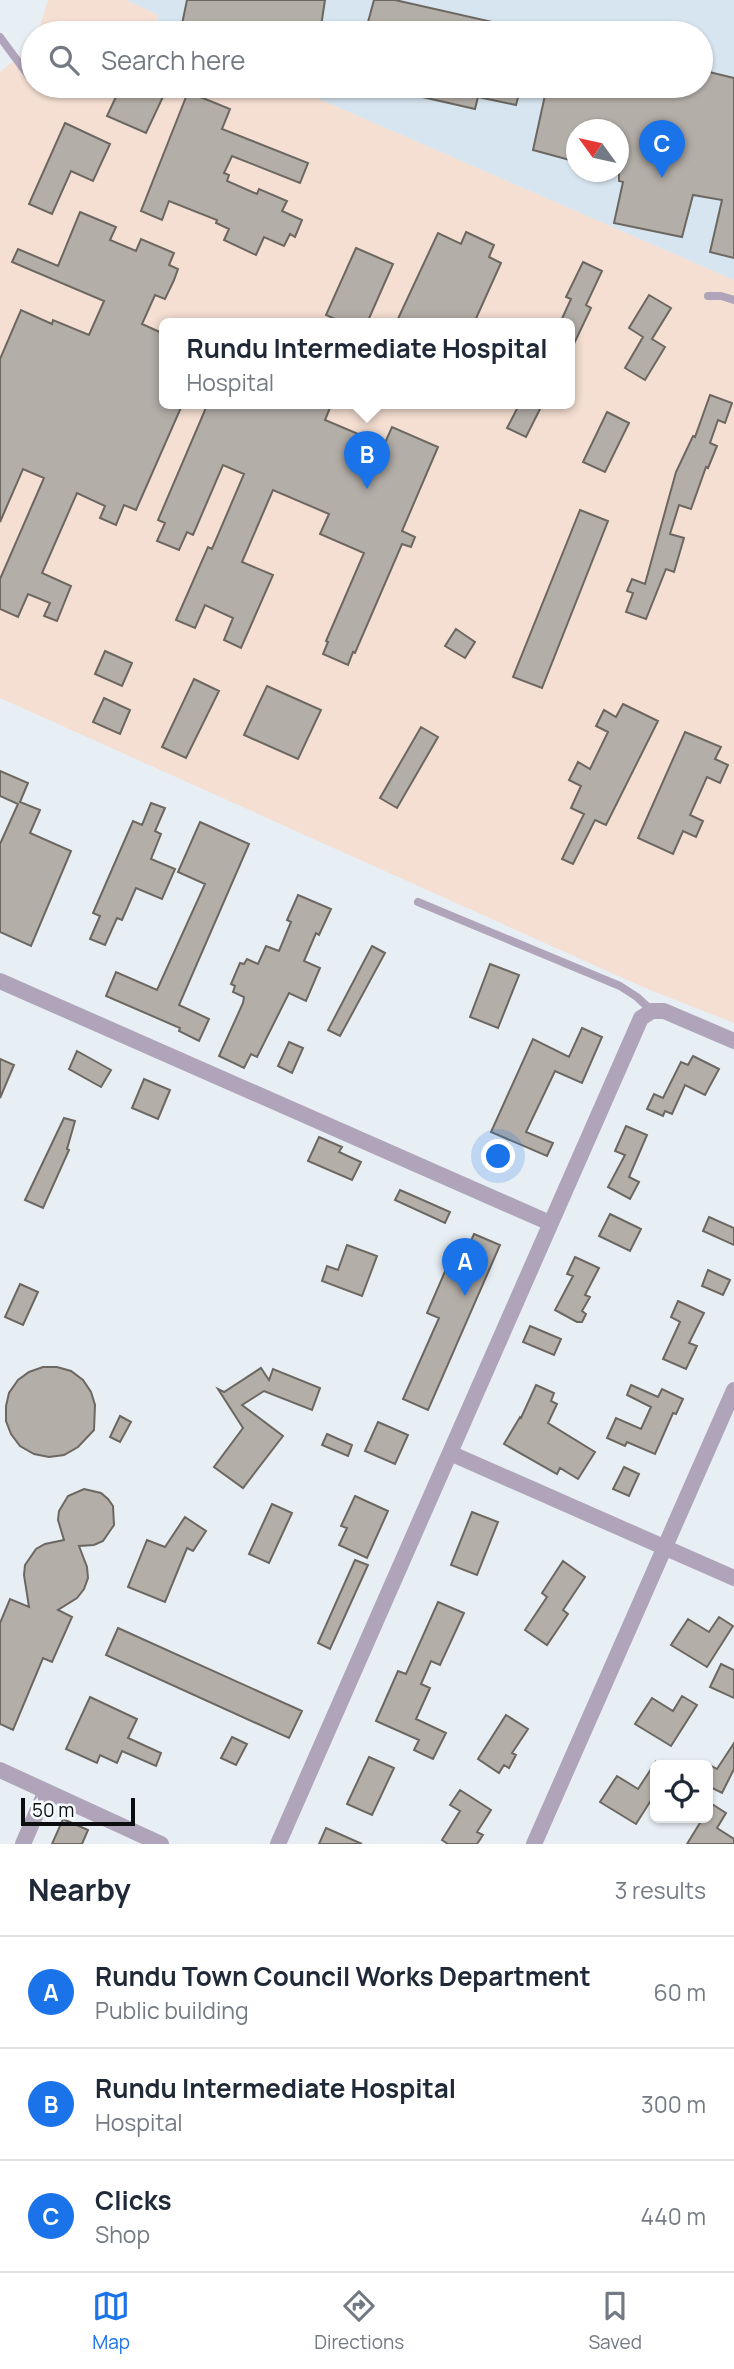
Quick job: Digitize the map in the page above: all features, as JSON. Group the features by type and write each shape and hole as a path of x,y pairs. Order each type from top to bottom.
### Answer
{"street":[{"path":"0,981 550,1223"},
{"path":"278,1844 641,1018 652,1011 664,1012 734,1041"},
{"path":"534,1844 734,1390"},
{"path":"450,1452 734,1578"},
{"path":"0,1770 161,1844"},
{"path":"23,1844 46,1791"}],"lane":[{"path":"0,37 21,66"},
{"path":"708,296 734,300"},
{"path":"418,902 620,986 637,996 652,1011"}],"shaded area":[{"path":"48,0 126,0 158,15 156,21 42,21"},
{"path":"126,0 734,0 734,280 317,98 713,98 713,21 156,21 158,15"},
{"path":"21,55 21,98 317,98 734,280 734,1023 645,988 0,698 0,72"}],"building":[{"path":"187,0 325,0 322,21 183,21"},
{"path":"374,0 395,0 488,21 368,21"},
{"path":"713,73 734,78 734,258 710,252 722,200 693,195 682,237 614,223 623,182 629,182 629,119 566,119 566,159 533,150 544,98 713,98"},
{"path":"115,98 162,98 146,133 107,116"},
{"path":"186,98 203,98 230,109 222,129 308,163 300,183 232,156 224,173 229,175 227,181 257,194 259,189 287,201 282,211 302,220 295,237 290,234 284,246 264,237 256,255 224,240 229,229 216,223 217,220 169,201 162,220 141,211"},
{"path":"427,98 478,98 475,109"},
{"path":"483,98 518,98 516,105"},
{"path":"65,123 110,144 93,181 71,171 52,214 29,204"},
{"path":"80,212 116,227 110,240 136,251 141,239 174,253 169,265 178,269 174,280 165,299 155,295 142,324 159,332 159,409 180,409 136,510 124,505 116,525 100,518 105,506 77,493 42,573 71,586 57,621 44,616 50,603 28,594 18,617 0,609 0,579 44,478 23,469 0,522 0,359 21,310 52,324 53,320 89,335 104,301 12,262 18,249 58,266"},
{"path":"466,232 494,245 489,257 501,263 476,318 398,318 438,233 461,244"},
{"path":"356,248 393,264 369,318 333,318 326,315"},
{"path":"583,262 602,271 586,305 591,308 575,342 575,318 562,318 571,299 566,297"},
{"path":"649,295 671,308 652,339 665,347 645,380 625,368 643,337 629,328"},
{"path":"710,395 732,403 725,423 718,420 710,443 717,446 708,468 706,467 691,509 679,505 670,534 684,538 674,572 666,569 646,619 626,612 633,593 627,591 632,579 645,584 676,472 693,436 695,437"},
{"path":"205,409 330,409 325,420 384,445 392,427 438,447 402,531 415,537 411,547 402,544 348,665 323,654 328,642 326,641 364,553 320,534 329,514 273,490 242,562 273,575 241,648 224,640 233,618 205,605 195,628 176,620 208,547 212,549 244,474 223,465 193,535 187,532 179,550 157,541 165,523 158,520"},
{"path":"517,409 540,409 526,437 507,428"},
{"path":"607,412 629,423 605,472 583,462"},
{"path":"580,510 608,521 542,688 513,677"},
{"path":"456,629 475,642 465,658 445,646"},
{"path":"105,651 132,663 122,686 95,674"},
{"path":"194,679 219,691 186,758 162,747"},
{"path":"267,686 321,710 298,759 244,735"},
{"path":"104,698 130,710 120,734 93,722"},
{"path":"623,704 658,721 606,825 595,820 573,864 562,859 584,814 571,808 581,786 569,780 578,762 590,769 608,732 596,726 604,710 616,717"},
{"path":"421,727 438,737 397,808 380,798"},
{"path":"685,732 721,747 715,759 728,765 720,783 707,777 690,815 703,821 696,837 683,831 673,854 638,838"},
{"path":"0,771 28,783 20,802 40,810 30,833 71,851 31,946 0,932 0,844 18,804 0,796"},
{"path":"151,803 165,808 155,831 161,834 151,859 175,869 162,899 136,888 122,920 117,918 105,945 90,939 100,916 93,913 133,821 142,825"},
{"path":"200,822 249,844 179,1005 209,1019 199,1041 179,1031 180,1028 106,996 116,972 157,990 205,884 178,872"},
{"path":"298,895 331,909 319,935 316,933 304,961 320,968 306,1001 289,993 257,1057 251,1054 244,1068 219,1056 244,997 233,992 235,986 231,984 240,963 244,964 247,959 258,964 266,946 279,951 291,922 287,920"},
{"path":"372,946 385,953 340,1036 328,1030"},
{"path":"490,964 519,975 498,1028 470,1017"},
{"path":"582,1028 602,1037 582,1083 555,1071 526,1132 553,1143 547,1156 491,1132 533,1039 569,1057"},
{"path":"289,1042 303,1048 292,1073 278,1066"},
{"path":"77,1051 111,1070 101,1087 69,1069"},
{"path":"693,1056 719,1069 705,1095 685,1085 672,1114 665,1111 663,1116 647,1109 654,1094 663,1098 681,1062 688,1065"},
{"path":"0,1059 14,1065 0,1098"},
{"path":"144,1079 170,1090 158,1119 132,1108"},
{"path":"64,1118 75,1121 67,1149 69,1150 43,1208 25,1200"},
{"path":"626,1126 647,1135 629,1177 639,1182 630,1199 608,1187 625,1155 615,1151"},
{"path":"319,1137 342,1147 339,1152 361,1162 352,1180 308,1161"},
{"path":"400,1190 450,1212 445,1223 395,1200"},
{"path":"610,1214 641,1229 630,1251 599,1236"},
{"path":"709,1217 734,1228 734,1245 703,1231"},
{"path":"474,1234 500,1245 428,1410 403,1399 439,1318 427,1313 450,1260 460,1265"},
{"path":"347,1245 377,1256 362,1296 322,1281 327,1266 338,1270"},
{"path":"575,1257 599,1268 585,1295 590,1297 582,1311 586,1314 582,1322 555,1310 573,1276 567,1274"},
{"path":"708,1270 730,1280 723,1295 702,1286"},
{"path":"20,1284 38,1292 23,1325 5,1317"},
{"path":"678,1301 704,1313 689,1343 697,1346 686,1369 663,1359 680,1322 671,1317"},
{"path":"530,1326 561,1339 554,1355 523,1342"},
{"path":"43,1367 71,1371 83,1380 95,1405 94,1430 78,1447 64,1455 49,1457 34,1454 20,1446 6,1421 9,1393 18,1380"},
{"path":"261,1368 269,1380 273,1369 320,1388 312,1410 264,1391 242,1405 283,1436 243,1488 214,1467 243,1428 218,1389 224,1392"},
{"path":"536,1385 554,1393 551,1401 557,1404 548,1423 595,1452 578,1479 560,1468 557,1474 504,1444 521,1418"},
{"path":"631,1385 658,1397 662,1389 683,1399 676,1414 673,1413 655,1454 627,1442 625,1446 607,1438 616,1418 641,1429 651,1407 627,1395"},
{"path":"120,1416 131,1422 120,1442 110,1437"},
{"path":"378,1422 408,1435 395,1464 365,1451"},
{"path":"327,1434 352,1445 348,1456 322,1445"},
{"path":"624,1467 639,1474 629,1496 613,1489"},
{"path":"84,1489 101,1493 108,1499 113,1506 114,1525 103,1541 79,1546 88,1578 77,1598 58,1610 72,1617 52,1662 43,1658 13,1730 0,1724 0,1623 10,1599 29,1607 25,1565 36,1549 64,1540 58,1520 59,1511 68,1496"},
{"path":"355,1496 388,1511 367,1558 339,1545 347,1528 341,1526"},
{"path":"272,1504 292,1513 269,1563 249,1554"},
{"path":"472,1512 498,1522 477,1575 451,1565"},
{"path":"185,1517 206,1531 193,1551 187,1548 165,1602 128,1587 147,1540 165,1547"},
{"path":"355,1560 368,1565 330,1649 318,1643"},
{"path":"563,1561 585,1577 563,1610 568,1614 547,1645 525,1630 547,1597 542,1593"},
{"path":"438,1602 464,1613 440,1665 431,1661 421,1684 430,1688 416,1719 446,1733 433,1759 414,1750 419,1740 376,1721 398,1671 406,1674"},
{"path":"719,1617 733,1626 707,1667 671,1645 688,1619 709,1632"},
{"path":"118,1628 302,1711 289,1738 106,1655"},
{"path":"721,1664 734,1670 734,1698 710,1687"},
{"path":"682,1696 697,1705 671,1746 635,1724 652,1698 673,1711"},
{"path":"90,1697 137,1719 128,1738 161,1753 156,1766 122,1751 117,1763 100,1755 97,1763 66,1749"},
{"path":"506,1715 528,1729 512,1753 516,1755 509,1768 504,1765 499,1773 478,1759"},
{"path":"232,1737 247,1744 236,1765 221,1758"},
{"path":"734,1743 734,1769 722,1793 713,1788 713,1767 717,1769"},
{"path":"369,1757 394,1768 372,1815 347,1804"},
{"path":"650,1771 650,1802 636,1824 600,1802 617,1776 638,1789"},
{"path":"460,1790 491,1810 477,1832 483,1835 477,1844 448,1844 442,1840 460,1811 450,1805"},
{"path":"713,1805 726,1813 717,1828 734,1839 734,1844 687,1844 700,1823 713,1823"},
{"path":"63,1819 88,1830 82,1844 52,1844"},
{"path":"326,1828 362,1844 319,1844"}],"place":[{"name":"Clicks","path":"662,178"},
{"name":"Rundu Intermediate Hospital","path":"367,489"},
{"name":"Rundu Town Council Works Department","path":"465,1296"}]}
